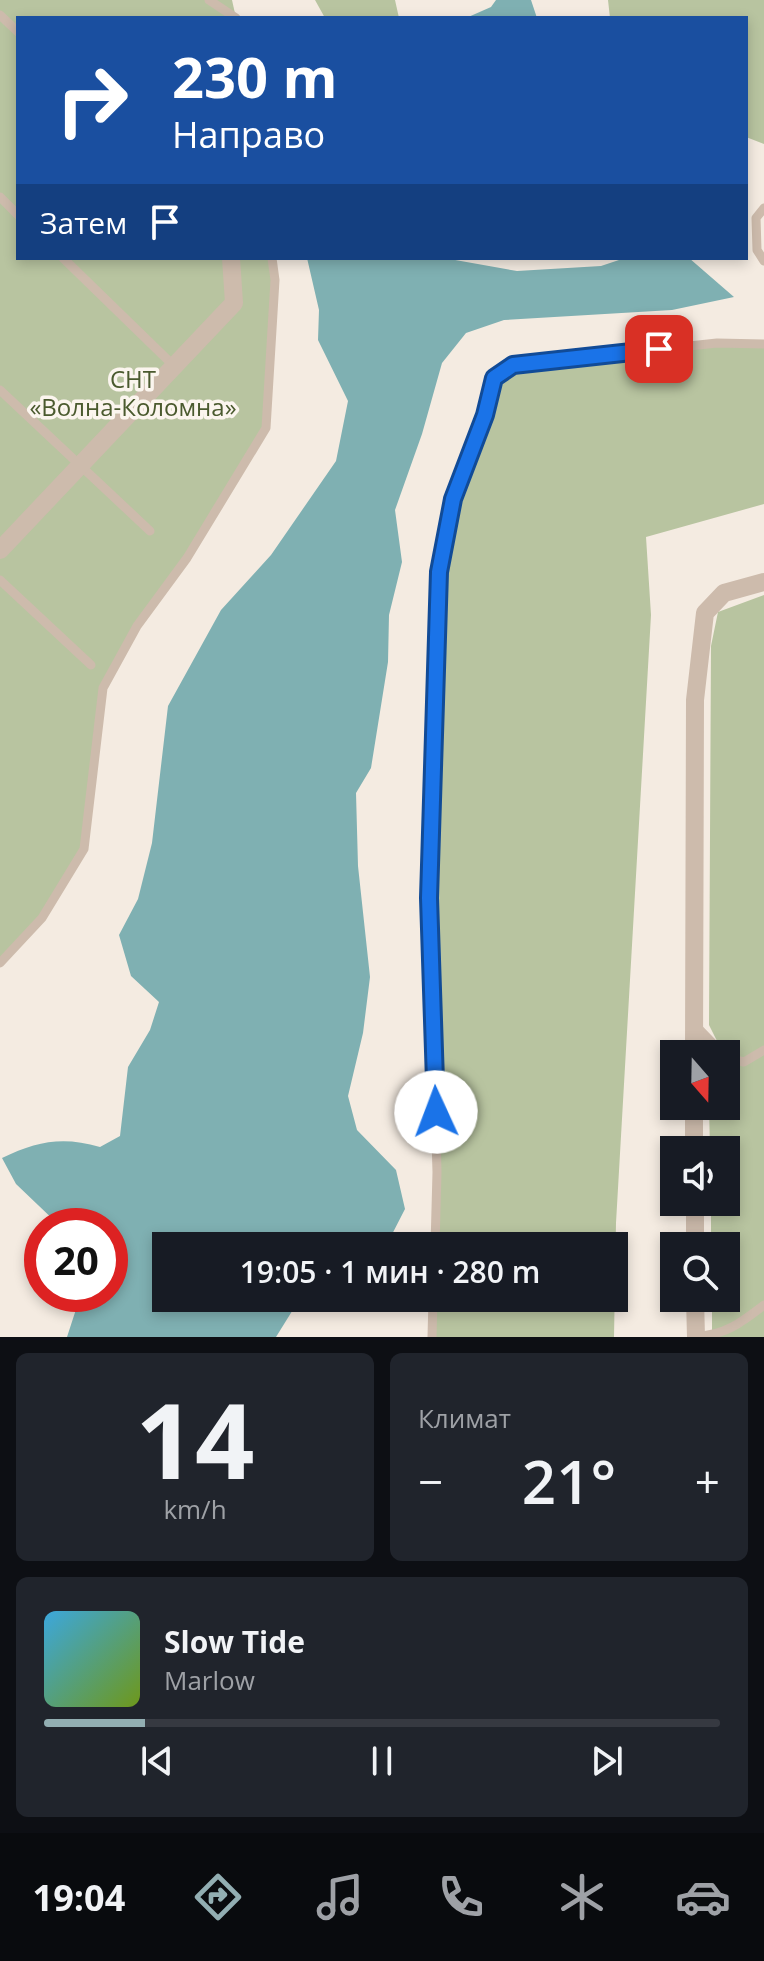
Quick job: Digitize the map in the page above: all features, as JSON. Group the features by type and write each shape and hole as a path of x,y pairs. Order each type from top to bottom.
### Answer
{"street":[{"path":"0,550 234,303 231,260"},
{"path":"694,1040 695,700 705,613 724,593 764,582"},
{"path":"695,1312 696,1337"}],"lane":[{"path":"209,0 233,16"},
{"path":"0,15 16,30"},
{"path":"0,197 16,213"},
{"path":"764,208 756,218 757,250 764,261"},
{"path":"65,260 174,366"},
{"path":"0,963 42,918 84,849 103,688 137,626 187,558 266,428 275,280 272,260"},
{"path":"435,1232 437,1172 429,898 439,572 453,499 485,415 494,378 513,365 717,343 764,344"},
{"path":"0,390 150,531"},
{"path":"0,580 91,665"},
{"path":"694,1025 709,1040"},
{"path":"740,1061 744,1062 764,1050"},
{"path":"696,1337 712,1336 738,1326 764,1305"},
{"path":"432,1337 433,1312"}],"green space":[{"name":"СНТ «Волна-Коломна»","path":"0,0 232,0 236,16 16,16 16,260 272,260 266,428 187,558 137,626 103,688 84,849 42,918 0,963"},
{"path":"315,0 395,0 399,16 324,16"},
{"path":"608,0 764,0 764,144 748,138 748,16 610,16"},
{"path":"717,343 764,344 764,504 646,537 651,615 616,1232 435,1232 429,898 439,572 453,499 494,378 513,365"},
{"path":"764,595 764,1337 712,1337 712,1312 740,1312 740,1232 711,1232 711,1216 740,1216 740,1136 710,1136 709,1120 740,1120 740,1040 716,1040 709,1025 711,646 718,612"},
{"path":"433,1312 614,1312 614,1337 432,1337"}],"water":[{"path":"496,0 531,0 536,16 471,16 491,7"},
{"path":"307,260 455,260 517,271 601,266 619,260 691,260 734,297 672,310 504,320 466,333 442,363 422,434 395,510 402,562 389,615 388,662 371,768 356,793 358,866 370,977 363,1033 348,1096 357,1130 396,1170 405,1209 393,1232 152,1232 152,1312 292,1312 276,1337 67,1337 75,1312 128,1312 128,1208 41,1208 16,1184 2,1158 50,1142 100,1147 120,1136 128,1067 150,1030 159,1002 131,976 119,935 138,899 152,843 168,706 221,610 271,555 336,461 348,401 318,340 319,310"}],"route":[{"path":"436,1112 429,898 439,572 453,499 485,415 494,378 513,365 659,349"}]}
